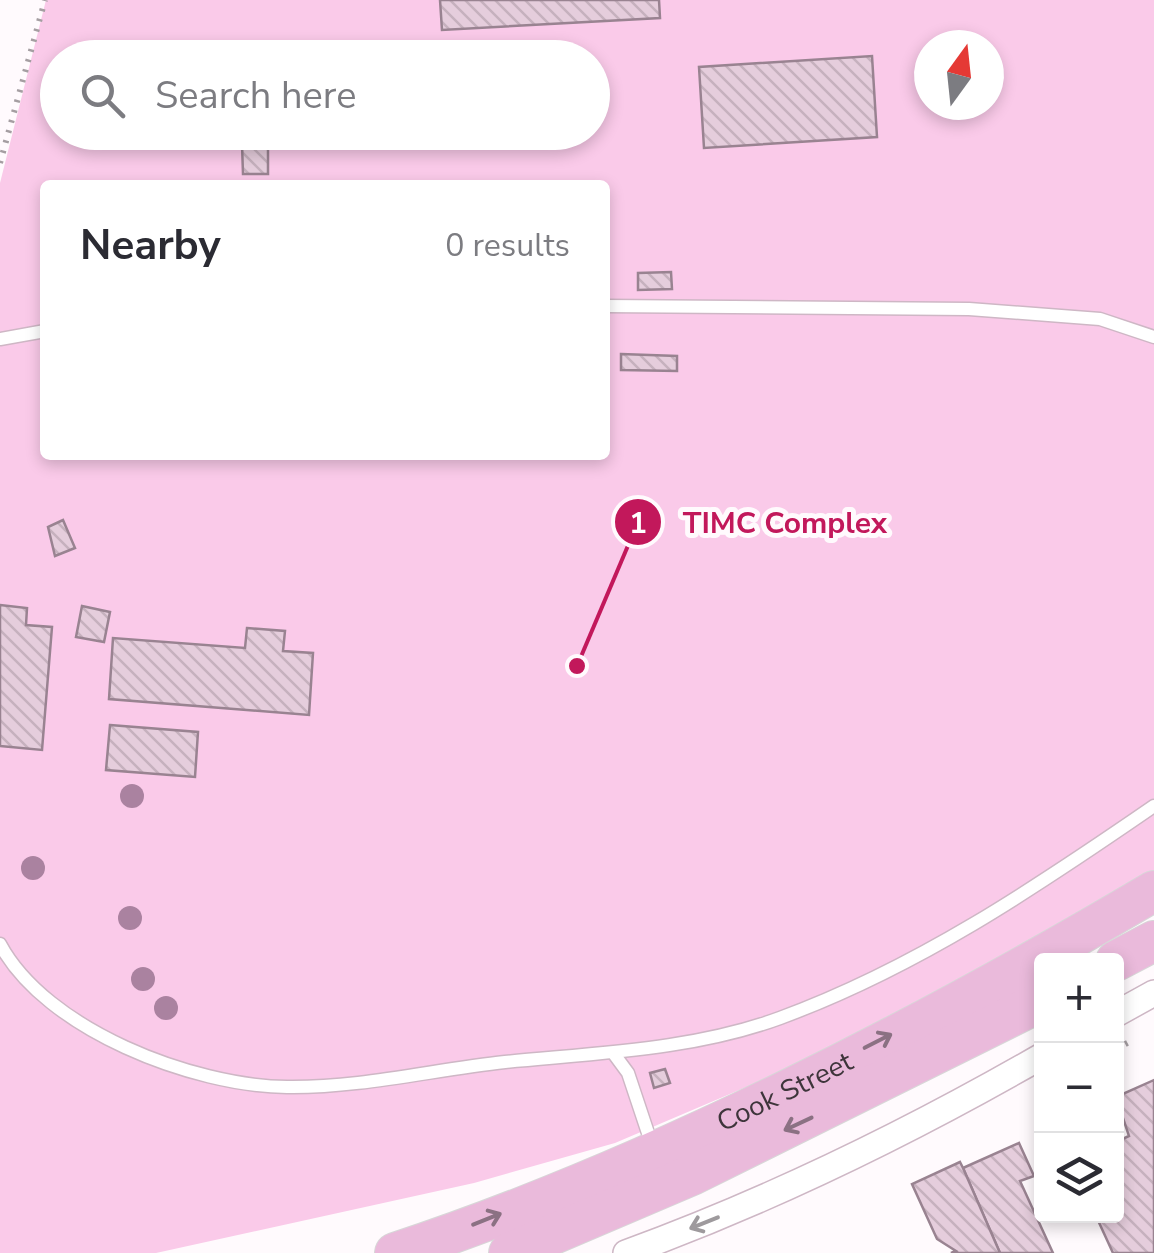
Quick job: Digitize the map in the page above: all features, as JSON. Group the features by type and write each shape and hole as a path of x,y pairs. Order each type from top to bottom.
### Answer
{"main road":[{"name":"Cook Street","path":"396,1253 654,1149 836,1062 1063,945 1154,892"},
{"path":"1124,957 1154,941"},
{"name":"Cook Street","path":"510,1253 692,1175 1034,1005"}],"street":[{"path":"1124,1010 1154,993"},
{"path":"626,1253 760,1201 867,1151 1034,1061"}],"lane":[{"path":"610,306 969,308 1100,319 1154,336"},
{"path":"0,339 40,332"},
{"path":"0,944 37,992 98,1032 162,1060 252,1084 325,1086 505,1062 614,1054 777,1019 908,963 1038,886 1154,806"},
{"path":"614,1054 628,1073 654,1149"}],"path":[{"path":"0,163 45,0"}],"shaded area":[{"path":"46,0 1154,0 1154,876 1022,961 786,1070 615,1143 474,1183 156,1253 0,1253 0,183"}],"building":[{"path":"440,0 659,0 660,18 442,30"},
{"path":"872,56 877,137 704,148 699,67"},
{"path":"242,150 268,150 268,174 243,174"},
{"path":"671,272 672,289 638,290 638,273"},
{"path":"621,354 677,356 677,371 621,370"},
{"path":"63,520 75,548 55,556 48,527"},
{"path":"0,605 27,608 26,625 52,627 42,750 0,746"},
{"path":"82,606 110,612 104,642 76,637"},
{"path":"247,628 285,631 283,651 313,653 309,715 109,699 113,638 245,648"},
{"path":"110,725 198,732 195,777 106,770"},
{"path":"665,1069 670,1083 654,1088 650,1073"},
{"path":"1154,1080 1154,1253 1113,1253 1099,1223 1124,1223 1124,1138 1129,1136 1124,1121 1124,1093"},
{"path":"1019,1143 1034,1176 1020,1181 1034,1212 1034,1223 1039,1223 1053,1253 1000,1253 963,1168"},
{"path":"960,1162 1000,1253 951,1253 956,1251 937,1239 912,1184"}],"place":[{"name":"TIMC Complex","path":"577,666"}]}
